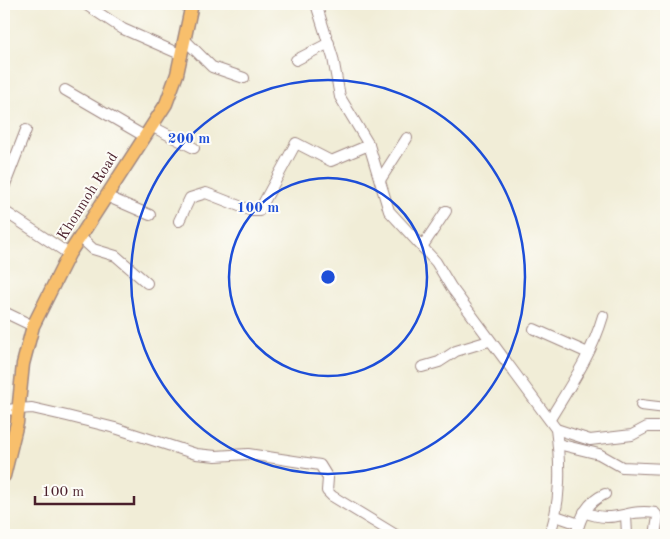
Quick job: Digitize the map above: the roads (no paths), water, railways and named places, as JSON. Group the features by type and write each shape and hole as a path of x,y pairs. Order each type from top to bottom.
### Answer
{"main road":[{"name":"Khonmoh Road","path":"4,476 19,409 23,364 33,326 69,254 166,104 186,41 192,4"}],"street":[{"path":"85,4 123,29 182,55"},
{"path":"316,4 329,43 342,102 370,145 385,201 394,218 441,268 451,287 489,341 556,429 561,472 556,516 550,535"},
{"path":"186,41 212,67 244,78"},
{"path":"296,60 329,43"},
{"path":"65,90 148,131 194,148"},
{"path":"4,186 26,130"},
{"path":"380,180 407,138"},
{"path":"179,221 190,198 206,192 252,211 259,211 296,143 331,161 370,145"},
{"path":"106,196 150,215"},
{"path":"4,211 69,254"},
{"path":"422,247 446,211"},
{"path":"80,237 93,249 116,256 147,283"},
{"path":"4,312 33,326"},
{"path":"550,419 588,353 603,316"},
{"path":"534,329 588,353"},
{"path":"422,367 439,362 456,351 489,341"},
{"path":"641,404 666,408"},
{"path":"4,410 32,408 115,428 196,454 220,456 248,454 320,465 328,478 327,488 332,496 396,535"},
{"path":"556,429 590,440 632,435 648,427 666,427"},
{"path":"558,444 599,454 622,467 666,469"},
{"path":"576,535 584,512 591,501 605,494"},
{"path":"584,512 601,518 613,518 642,511 657,514 655,535"},
{"path":"626,515 626,535"},
{"path":"556,516 579,524"}]}
